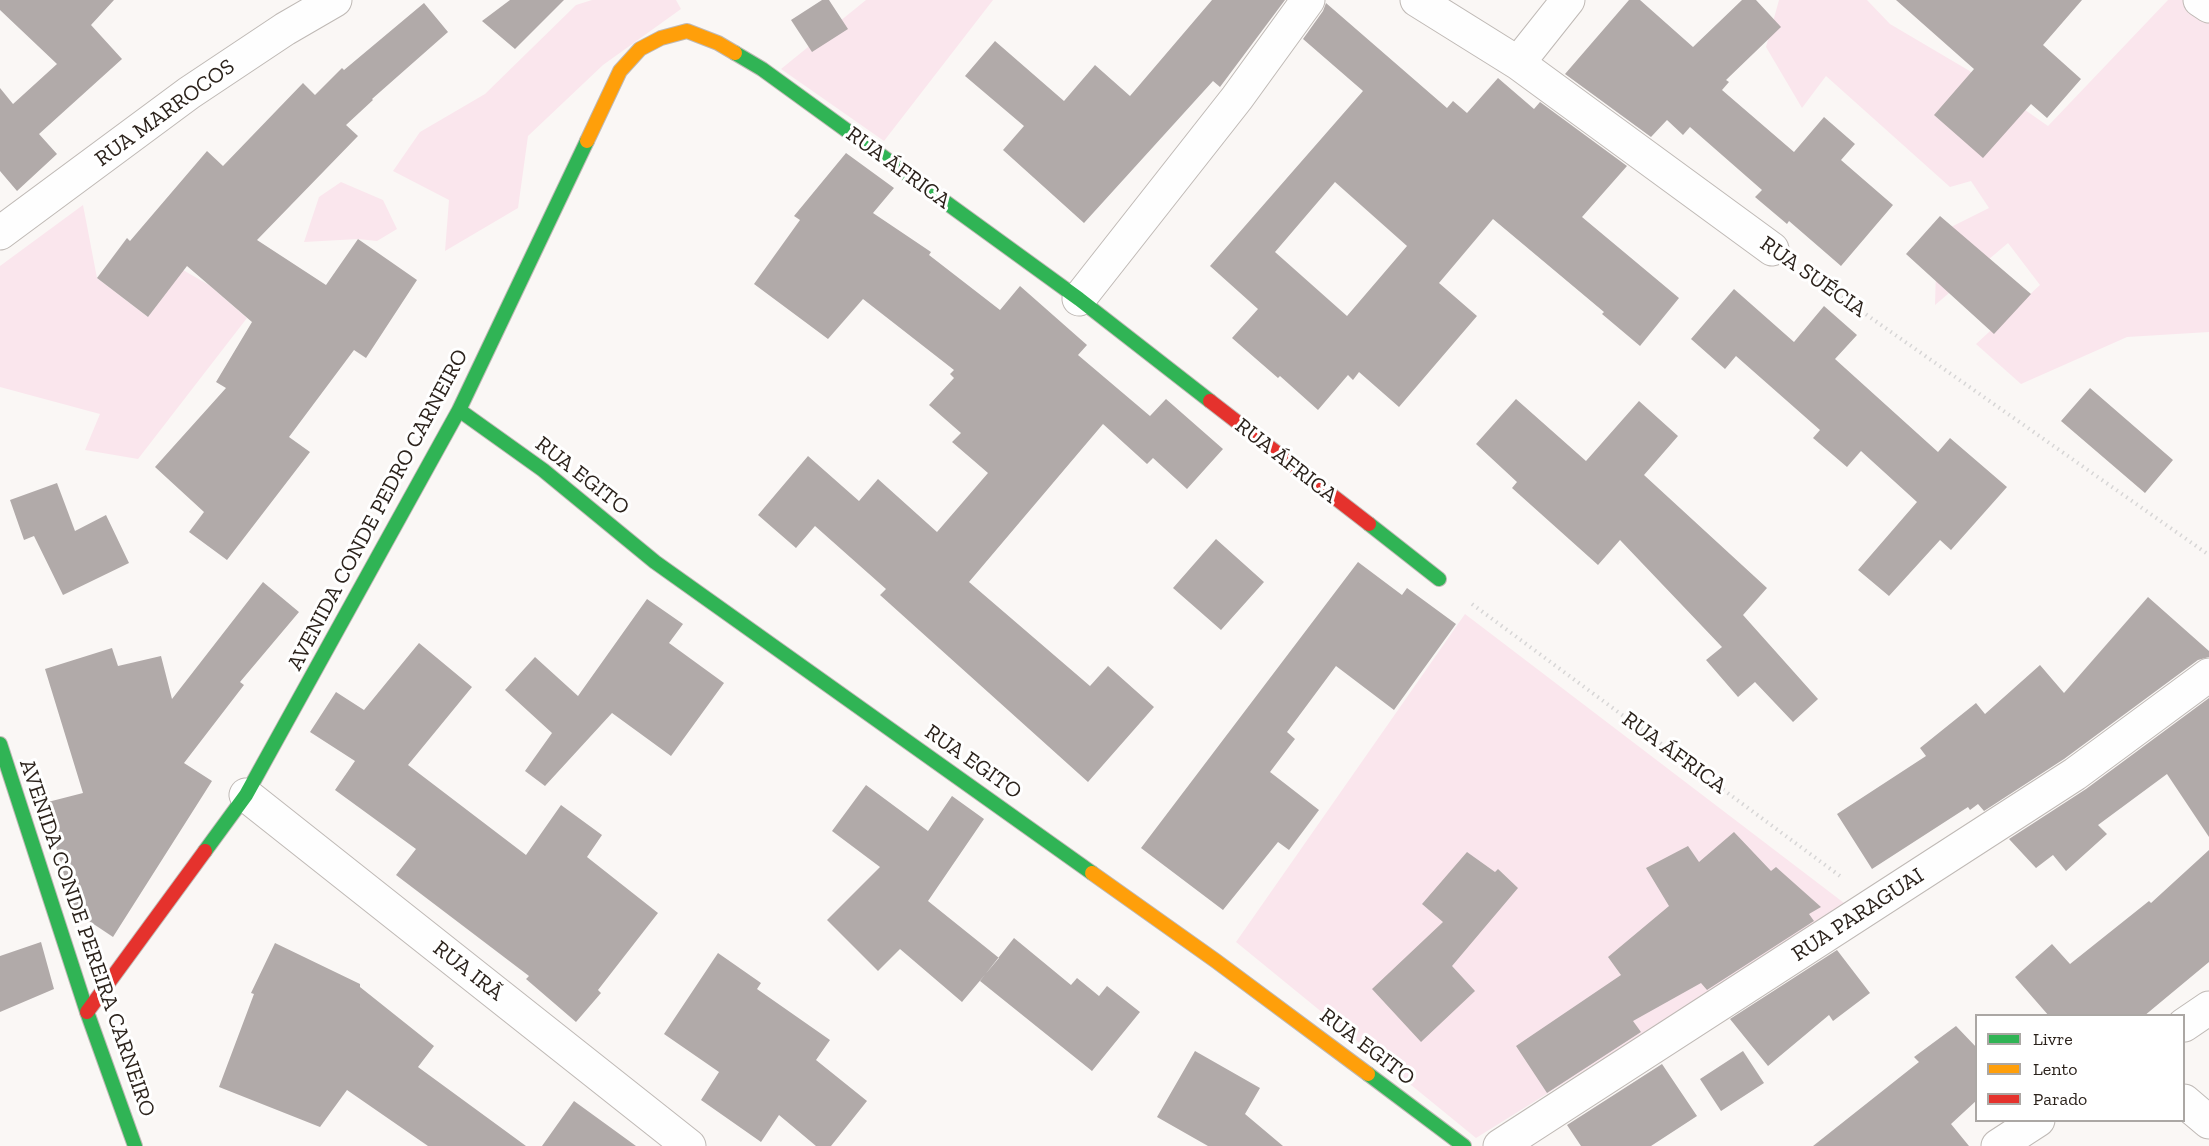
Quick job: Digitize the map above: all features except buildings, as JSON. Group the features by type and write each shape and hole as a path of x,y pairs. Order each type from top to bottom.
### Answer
{"street":[{"name":"RUA MARROCOS","path":"0,233 189,93 285,29 335,0"},
{"path":"1079,299 1237,98 1308,0"},
{"name":"RUA SUÉCIA","path":"1417,0 1518,63 1772,249"},
{"path":"1518,63 1568,0"},
{"path":"2200,0 2209,6"},
{"name":"RUA ÁFRICA","path":"687,31 718,43 762,69 1079,299 1438,579"},
{"name":"AVENIDA CONDE PEDRO CARNEIRO","path":"87,1012 246,795 459,410 620,71 640,49 661,38 687,31"},
{"name":"RUA EGITO","path":"459,410 543,470 655,562 1216,961 1464,1146"},
{"name":"RUA PARAGUAI","path":"1500,1146 2075,774 2209,675"},
{"name":"AVENIDA CONDE PEREIRA CARNEIRO","path":"0,744 7,794 135,1146"},
{"name":"RUA IRÃ","path":"246,795 689,1146"},
{"path":"2185,1024 2209,1008"},
{"path":"2185,1102 2209,1122"},
{"path":"1998,1146 2035,1122"}],"path":[{"name":"RUA SUÉCIA","path":"1772,249 2209,555"},
{"name":"RUA ÁFRICA","path":"1438,579 1877,903"}],"shaded area":[{"path":"592,0 676,0 681,9 603,65 528,136 518,208 445,251 449,200 393,171 420,132 485,94 576,5"},
{"path":"866,0 993,0 884,141 781,69"},
{"path":"1779,0 1867,0 1890,24 1968,70 2048,126 2168,0 2196,0 2209,11 2209,332 2127,337 2021,384 1976,344 2040,285 2008,243 1935,305 1937,234 1989,208 1971,181 1950,187 1826,76 1802,108 1766,47"},
{"path":"341,182 383,200 397,229 377,241 358,239 304,242 319,197"},
{"path":"83,205 97,278 148,317 183,270 209,285 247,318 138,459 85,450 100,414 0,387 0,266"},
{"path":"1465,614 1848,906 1476,1138 1236,942"}],"traffic: fast":[{"path":"735,53 762,69 1079,299 1210,401"},
{"path":"205,851 246,795 459,410 587,141"},
{"path":"459,410 543,470 655,562 1092,873"},
{"path":"1369,524 1439,579"},
{"path":"0,744 87,1012 135,1146"},
{"path":"1368,1074 1464,1146"}],"traffic: slow":[{"path":"587,141 620,71 640,49 661,38 687,31 718,43 735,53"},
{"path":"1092,873 1216,961 1368,1074"}],"traffic: jam":[{"path":"1210,401 1369,524"},
{"path":"87,1012 205,851"}]}
